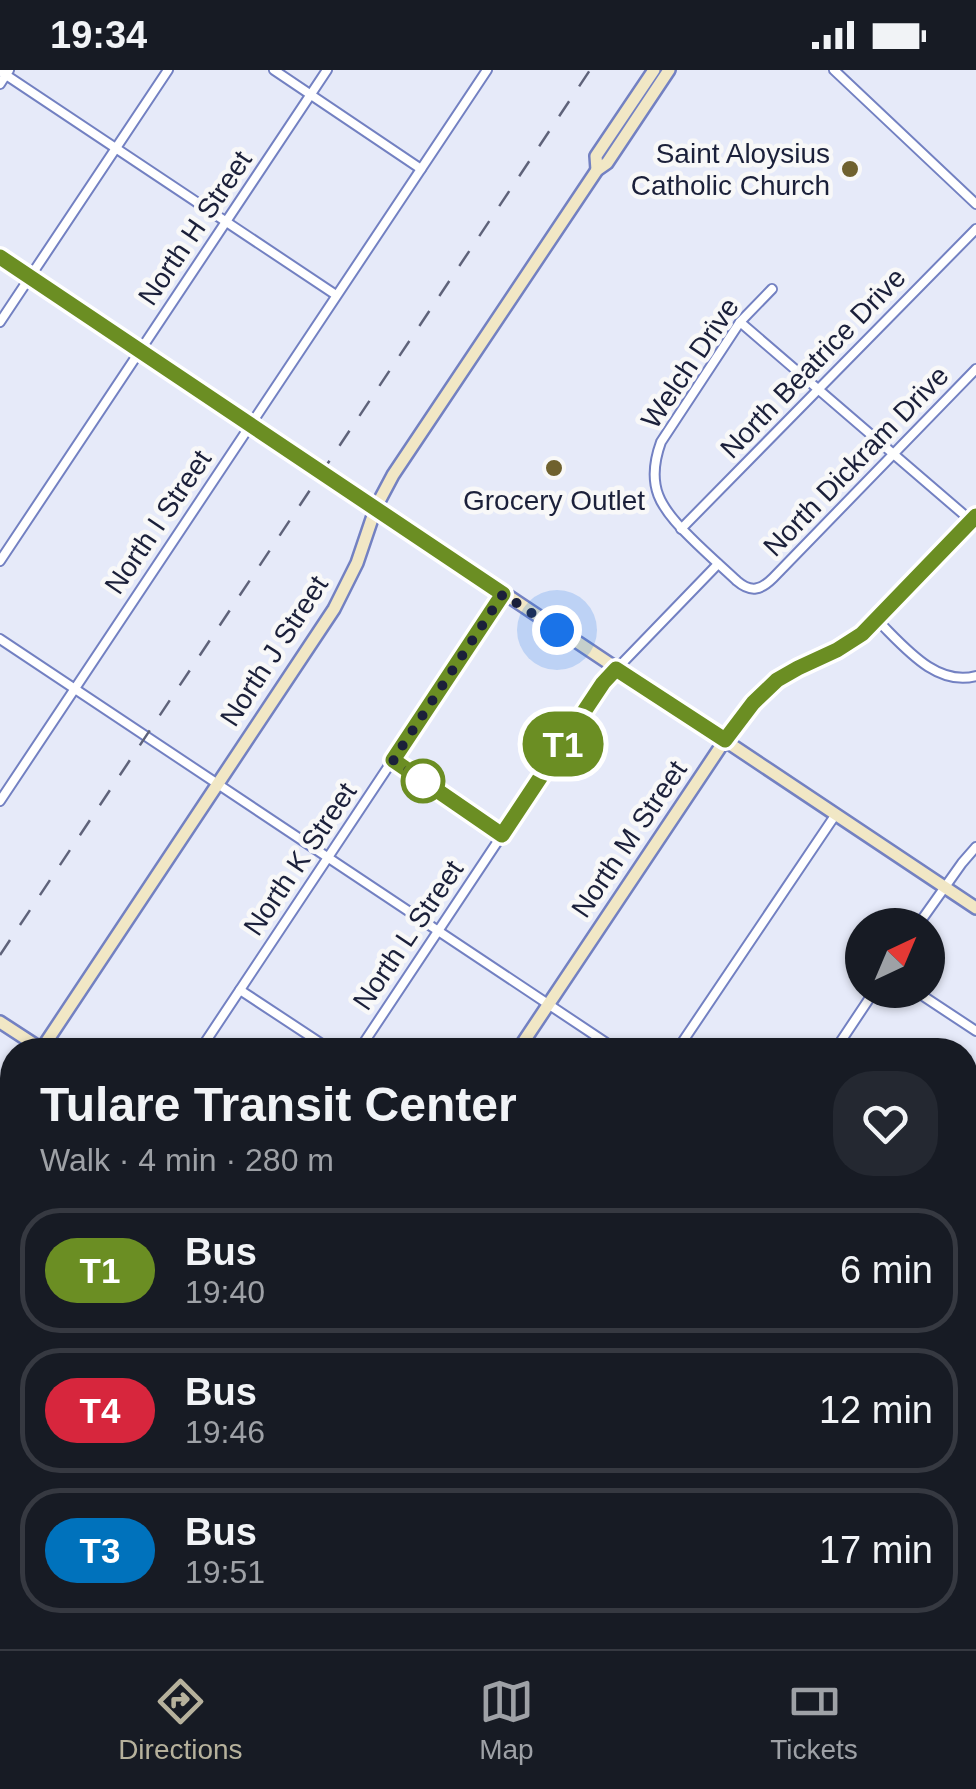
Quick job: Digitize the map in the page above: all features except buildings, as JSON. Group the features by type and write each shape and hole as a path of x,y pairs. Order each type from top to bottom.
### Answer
{"street":[{"path":"0,322 168,70"},
{"path":"274,70 421,169"},
{"name":"North H Street","path":"0,561 327,70"},
{"name":"North I Street","path":"0,801 487,70"},
{"name":"North J Street","path":"597,170 596,156 654,70"},
{"name":"North J Street","path":"50,1038 334,608 357,563 376,507 412,444 669,70"},
{"path":"834,70 976,204"},
{"path":"0,84 5,72 336,295"},
{"name":"North Beatrice Drive","path":"682,529 976,229"},
{"path":"0,257 976,908"},
{"name":"Welch Drive","path":"718,564 662,506 654,483 654,464 662,442 740,322 772,288"},
{"path":"740,322 974,521"},
{"name":"North Dickram Drive","path":"718,564 743,586 757,590 764,587 976,369"},
{"name":"North M Street","path":"526,1038 753,703 777,680 850,643 974,521"},
{"name":"North L Street","path":"366,1038 603,683 718,564"},
{"name":"North K Street","path":"208,1038 503,594"},
{"path":"876,619 932,669 958,678 976,676"},
{"path":"0,639 599,1038"},
{"path":"685,1038 836,814"},
{"path":"930,908 976,847"},
{"path":"240,990 313,1038"},
{"path":"843,1038 863,1008"},
{"path":"941,1008 976,1031"},
{"path":"0,1022 24,1038"}],"railway":[{"path":"0,955 590,70"}],"bus line":[{"name":"T1","path":"0,257 503,594 393,760 502,835 616,669 725,740 753,703 777,680 862,634 976,516"}],"place":[{"name":"Saint Aloysius Catholic Church","path":"850,169"},
{"name":"Grocery Outlet","path":"554,468"}],"route":[{"path":"423,781 393,760 503,594 557,630"}]}
